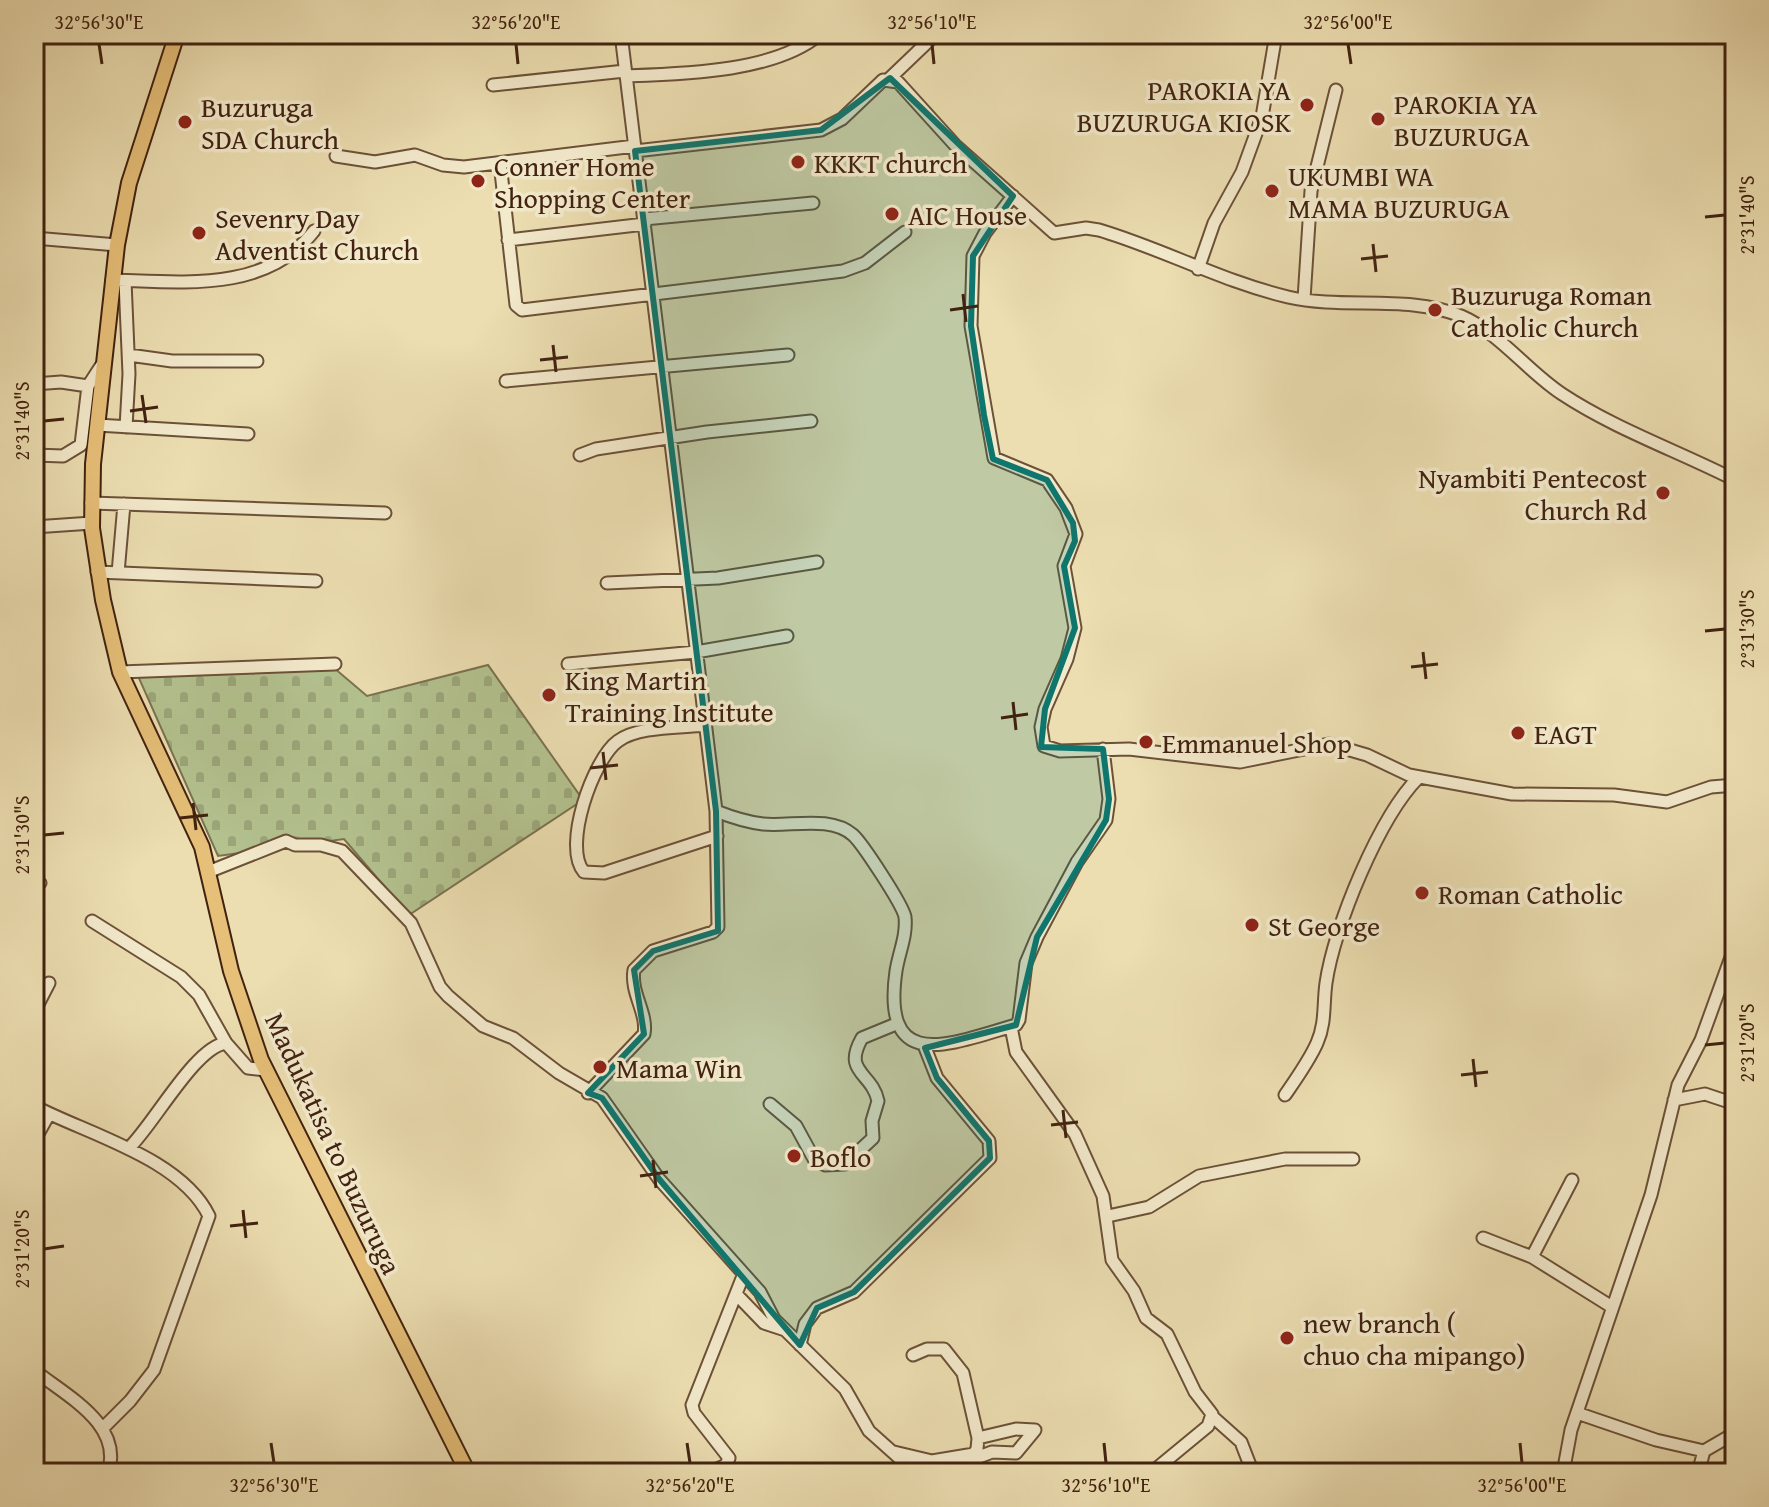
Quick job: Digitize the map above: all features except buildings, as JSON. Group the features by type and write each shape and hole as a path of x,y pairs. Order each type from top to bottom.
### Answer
{"main road":[{"name":"Madukatisa to Buzuruga","path":"177,34 135,159 117,245 119,281 101,366 91,503 97,572 120,672 181,797 208,872 231,971 266,1070 468,1473"}],"street":[{"path":"588,1093 644,1034 646,1025 634,986 634,970 653,951 713,932 718,927 716,811 685,579 654,294 621,34"},
{"path":"493,85 724,68 782,57 806,46 820,34"},
{"path":"336,156 375,162 415,155 451,166 821,130 834,125 936,34"},
{"path":"1198,269 1214,223 1242,172 1262,117 1276,34"},
{"path":"890,78 898,82 955,145 1054,233 1099,230 1198,269 1304,299 1421,305 1457,315 1481,327 1563,395 1735,480"},
{"path":"1304,299 1311,191 1336,90"},
{"path":"34,100 34,116"},
{"path":"500,163 516,305 522,310 843,271 865,263 905,232"},
{"path":"1013,196 985,233 973,256 971,326 982,377 985,422 994,458 1047,480 1066,508 1076,534 1064,566 1066,592 1075,628 1067,659 1047,702 1042,742 1047,748 1060,751 1103,749 1240,762 1329,744 1419,777 1512,794 1614,795 1652,802 1683,799 1711,787 1735,785"},
{"path":"508,240 644,221 813,203"},
{"path":"126,427 129,355 119,281 213,282 249,274 285,259 301,248 314,231"},
{"path":"34,238 117,245"},
{"path":"129,355 172,361 257,361"},
{"path":"506,381 788,355"},
{"path":"34,455 63,456 81,445 88,386 101,366"},
{"path":"34,384 61,382 88,386"},
{"path":"580,455 596,449 669,437 811,421"},
{"path":"97,425 248,434"},
{"path":"91,503 385,513"},
{"path":"118,573 124,504"},
{"path":"34,527 92,523"},
{"path":"607,583 718,578 817,562"},
{"path":"97,572 316,581"},
{"path":"568,664 696,652 787,636"},
{"path":"120,672 335,664"},
{"path":"704,725 639,734 615,744 581,807 577,858 584,872 604,873 717,836"},
{"path":"716,811 763,824 835,826 852,834 898,898 904,914 905,933 895,980 896,1024 909,1039 924,1045 946,1045 1016,1025 1022,1013 1026,963 1037,937 1077,862 1106,820 1109,799 1103,749"},
{"path":"1285,1095 1317,1045 1323,1026 1329,970 1354,894 1397,801 1419,777"},
{"path":"208,872 285,841 342,851 411,923 440,987 448,996 483,1026 533,1050 588,1093 602,1098 659,1179 760,1292 774,1319 845,1389 859,1418 889,1451 916,1473"},
{"path":"92,921 181,977 199,995 226,1043 248,1068 266,1070"},
{"path":"1563,1473 1577,1413 1651,1195 1674,1100 1701,1040 1735,946"},
{"path":"34,1012 49,983"},
{"path":"770,1104 800,1132 814,1159 825,1165 845,1164 873,1138 872,1121 878,1101 857,1069 856,1051 862,1038 896,1024"},
{"path":"1011,1027 1019,1058 1075,1134 1103,1196 1112,1260 1134,1291 1146,1318 1167,1334 1195,1392 1213,1417 1241,1442 1253,1473"},
{"path":"129,1148 145,1133 191,1068 213,1047 226,1043"},
{"path":"800,1345 812,1313 854,1292 990,1158 989,1141 937,1078 924,1045"},
{"path":"1674,1100 1705,1094 1735,1104"},
{"path":"34,1106 129,1148 174,1177 206,1209 210,1223 170,1321 154,1370 104,1427"},
{"path":"34,1141 49,1114"},
{"path":"1108,1216 1149,1207 1199,1176 1285,1159 1353,1159"},
{"path":"1532,1257 1572,1180"},
{"path":"1483,1238 1532,1257 1612,1307"},
{"path":"708,1473 726,1465 729,1458 694,1413 692,1405 738,1296 743,1276"},
{"path":"738,1296 764,1323 786,1330"},
{"path":"913,1355 936,1347 951,1355 963,1373 978,1438 973,1457 961,1473"},
{"path":"34,1370 104,1427 112,1449 108,1473"},
{"path":"1577,1413 1656,1440 1704,1451 1735,1433"},
{"path":"1151,1473 1208,1426 1213,1417"},
{"path":"889,1451 932,1461 992,1452 1016,1453 1035,1434 1035,1430 1016,1429 978,1438"},
{"path":"1698,1473 1704,1451"}],"highlighted area":[{"path":"890,78 1013,196 973,256 971,326 984,415 993,459 1047,480 1073,523 1075,541 1064,566 1075,628 1045,709 1041,747 1103,749 1109,799 1106,820 1037,937 1016,1025 925,1048 937,1078 989,1141 990,1158 854,1292 817,1308 800,1345 659,1179 602,1098 588,1093 644,1034 634,970 653,951 718,931 716,811 635,151 821,130"}],"green space":[{"path":"327,662 367,696 488,665 583,800 409,915 344,839 218,856 138,676"}],"place":[{"name":"PAROKIA YA BUZURUGA KIOSK","path":"1307,105"},
{"name":"PAROKIA YA BUZURUGA","path":"1378,119"},
{"name":"Buzuruga SDA Church","path":"185,122"},
{"name":"KKKT church","path":"798,162"},
{"name":"Conner Home Shopping Center","path":"478,181"},
{"name":"UKUMBI WA MAMA BUZURUGA","path":"1272,191"},
{"name":"AIC House","path":"892,214"},
{"name":"Sevenry Day Adventist Church","path":"199,233"},
{"name":"Buzuruga Roman Catholic Church","path":"1435,310"},
{"name":"Nyambiti Pentecost Church Rd","path":"1663,493"},
{"name":"King Martin Training Institute","path":"549,695"},
{"name":"EAGT","path":"1518,733"},
{"name":"Emmanuel Shop","path":"1146,742"},
{"name":"Roman Catholic","path":"1422,893"},
{"name":"St George","path":"1252,925"},
{"name":"Mama Win","path":"600,1067"},
{"name":"Boflo","path":"794,1156"},
{"name":"new branch ( chuo cha mipango)","path":"1287,1338"}]}
